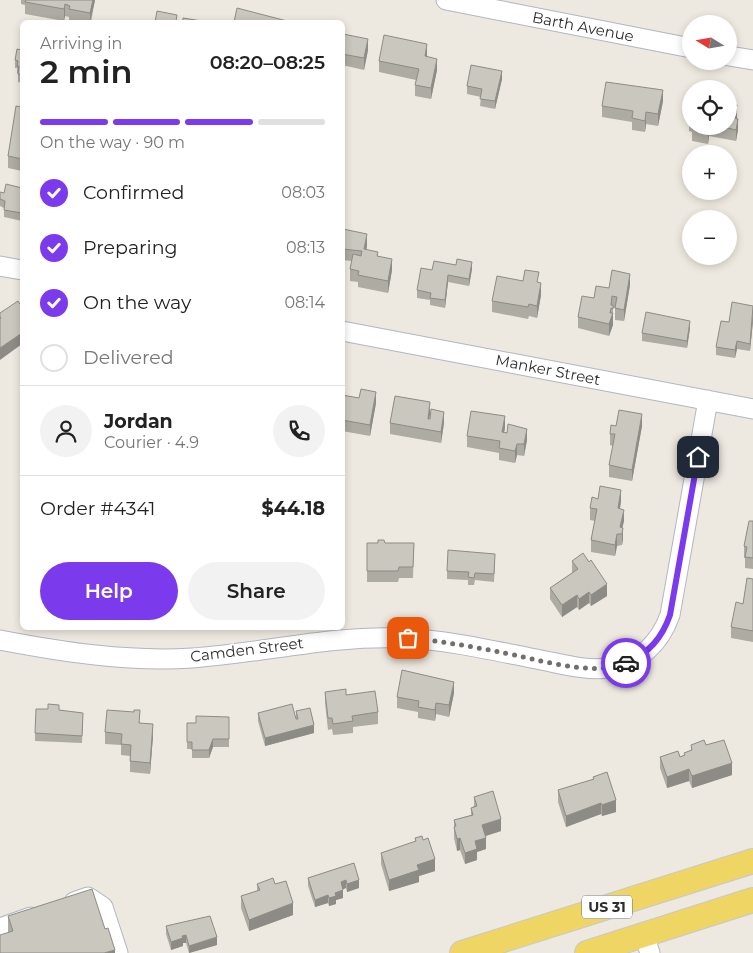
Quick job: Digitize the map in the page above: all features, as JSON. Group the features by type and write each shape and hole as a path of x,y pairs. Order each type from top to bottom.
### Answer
{"main road":[{"name":"US 31","path":"462,953 753,861"},
{"name":"US 31","path":"587,953 647,944 753,900"}],"street":[{"name":"Barth Avenue","path":"446,0 682,46"},
{"path":"738,58 753,60"},
{"path":"0,266 20,270"},
{"name":"Manker Street","path":"345,332 753,409"},
{"name":"Camden Street","path":"0,640 103,656 156,659 218,655 339,639 401,638 470,646 585,668 616,667 645,654 661,636 670,615 708,400"},
{"path":"0,928 88,898 103,907 118,953"}],"building":[{"path":"26,0 93,0 90,13 69,9 70,6 65,4 64,9 25,2"},
{"path":"237,8 283,20 234,20"},
{"path":"157,11 177,15 176,20 155,20"},
{"path":"345,34 368,39 364,58 345,55"},
{"path":"384,35 427,44 425,56 437,59 431,88 415,85 419,69 379,61"},
{"path":"17,49 20,50 20,74 18,74 18,61 15,60"},
{"path":"471,65 502,71 495,101 480,99 482,89 467,86"},
{"path":"606,82 663,90 658,114 646,112 645,121 632,118 633,111 602,106"},
{"path":"16,106 20,107 20,159 8,156"},
{"path":"6,184 20,188 20,213 4,210 5,201 0,199 0,192 4,193"},
{"path":"345,229 367,234 364,249 378,252 377,256 392,259 388,281 358,275 359,271 350,269 353,254 361,256 362,251 345,249"},
{"path":"457,259 472,262 469,279 448,275 445,300 430,298 431,293 417,290 421,268 432,270 434,261 456,265"},
{"path":"525,270 539,272 537,282 541,283 537,306 529,304 528,307 492,301 497,276 523,281"},
{"path":"612,270 630,274 624,310 615,308 617,297 612,296 611,305 613,305 613,309 611,308 610,313 613,313 609,324 578,317 582,296 594,298 596,286 609,288"},
{"path":"18,301 20,304 20,334 0,348 1,318 0,313"},
{"path":"732,302 753,306 750,344 737,341 735,350 716,347 721,321 729,322"},
{"path":"646,312 690,321 687,341 642,333"},
{"path":"361,389 376,392 370,425 345,421 345,396 359,398"},
{"path":"395,396 430,402 428,419 430,419 431,409 444,412 441,432 390,423"},
{"path":"619,410 642,414 632,470 609,465 615,434 610,434 611,425 616,426"},
{"path":"471,411 505,416 502,432 507,433 508,424 527,429 524,444 517,444 515,451 499,448 500,441 467,436"},
{"path":"600,486 621,490 618,508 624,510 620,527 623,528 622,534 617,534 615,545 591,540 597,509 590,508 592,497 598,499"},
{"path":"749,521 753,521 753,558 745,557 747,547 744,546"},
{"path":"378,540 384,540 385,543 414,543 413,567 399,567 398,571 367,571 367,543 378,543"},
{"path":"448,550 495,554 494,574 475,573 474,578 468,577 469,572 447,571"},
{"path":"583,553 589,562 591,560 607,584 591,595 589,592 579,599 577,595 562,605 550,588 578,569 572,561"},
{"path":"747,578 753,579 753,631 731,627 736,602 743,604"},
{"path":"402,670 454,682 449,705 436,703 435,710 418,707 419,701 397,697"},
{"path":"346,689 346,695 375,691 378,712 352,716 353,721 333,724 332,718 328,718 325,692"},
{"path":"48,704 59,705 59,710 83,713 82,736 35,733 36,709 48,709"},
{"path":"292,704 296,719 298,719 296,711 310,708 314,725 265,738 258,713"},
{"path":"107,710 134,712 134,710 140,710 139,723 153,724 150,763 130,761 131,745 121,744 122,734 105,732"},
{"path":"196,716 229,717 229,739 213,739 209,750 192,750 192,742 187,742 187,723 196,723"},
{"path":"704,740 706,745 724,740 732,763 692,776 689,769 667,777 660,757 678,751 680,757 692,750 691,745"},
{"path":"607,772 616,800 602,805 601,803 566,816 558,790 594,779 593,777"},
{"path":"493,791 501,819 482,825 486,838 475,841 477,849 465,853 460,838 457,839 454,820 473,815 471,808 477,806 474,797"},
{"path":"422,836 423,840 428,838 435,859 417,865 419,870 389,880 381,853 416,841 415,838"},
{"path":"354,863 359,880 347,884 346,880 341,882 343,890 335,893 336,896 329,898 328,895 315,900 308,878"},
{"path":"273,878 275,884 286,881 293,903 249,920 241,896 260,890 257,884"},
{"path":"92,889 105,929 108,928 115,950 104,953 0,953 0,935 13,931 8,916"},
{"path":"210,916 217,937 189,946 186,935 171,942 166,926"}],"way so far":[{"path":"408,638 470,646 585,668 601,669 616,667 626,663"}],"route":[{"path":"626,663 645,654 661,636 670,615 698,457"}]}
